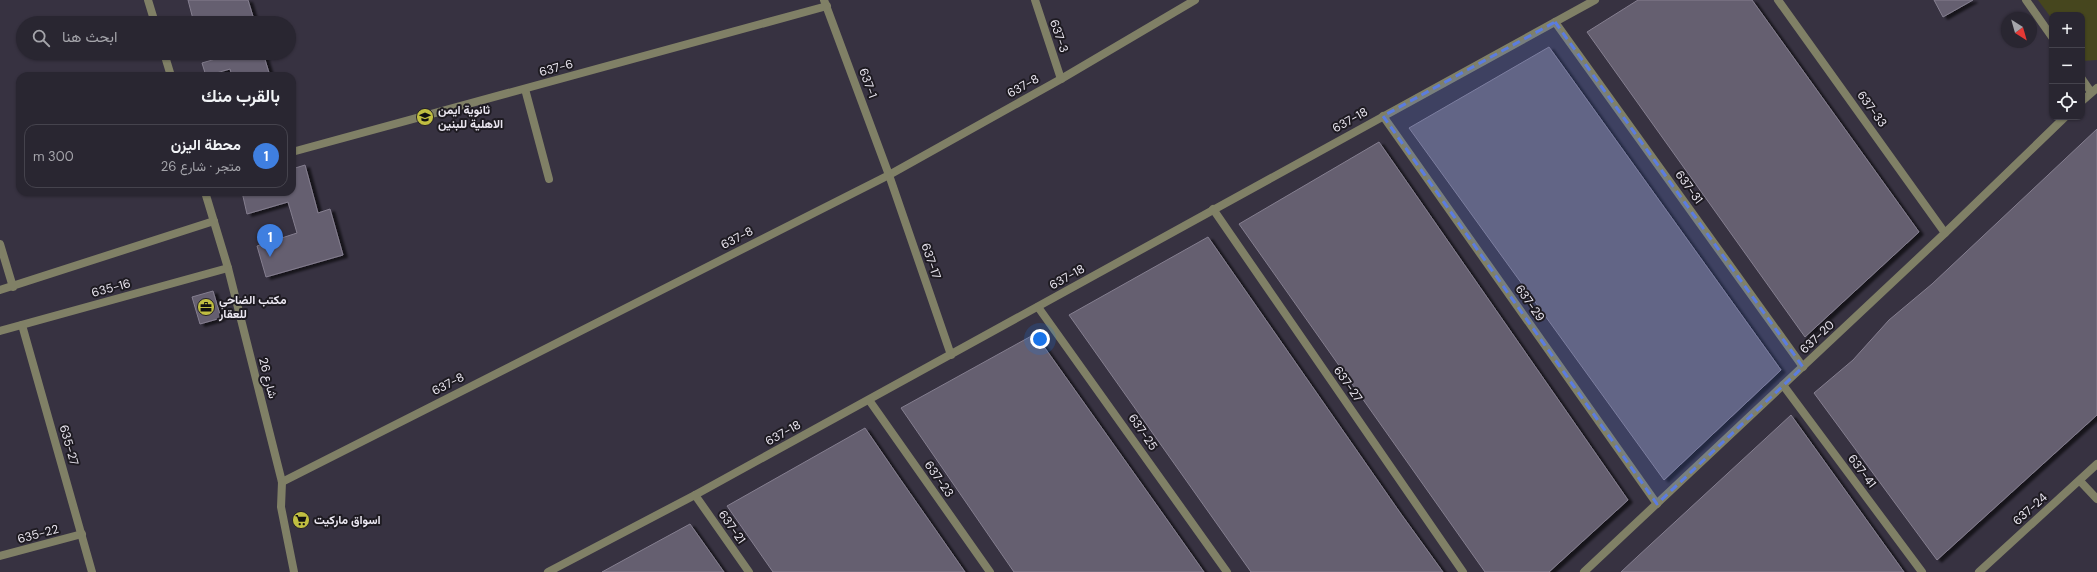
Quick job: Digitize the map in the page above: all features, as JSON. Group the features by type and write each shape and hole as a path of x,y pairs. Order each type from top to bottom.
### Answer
{"street":[{"path":"148,0 153,16"},
{"name":"637-3","path":"1035,0 1061,79"},
{"name":"637-8","path":"282,482 888,175 1061,79 1195,0"},
{"name":"637-18","path":"548,572 695,495 869,400 1213,209 1595,0"},
{"name":"637-33","path":"1778,0 1945,233"},
{"path":"2026,0 2049,33"},
{"name":"637-6","path":"296,151 525,89 826,3"},
{"name":"637-1","path":"826,3 888,175"},
{"name":"637-31","path":"1555,22 1803,367"},
{"path":"166,60 170,72"},
{"path":"2085,82 2094,90 2085,98"},
{"path":"525,89 549,179"},
{"name":"637-29","path":"1383,116 1657,504"},
{"name":"637-20","path":"1584,572 1945,233 2062,120"},
{"name":"637-17","path":"888,175 951,355"},
{"name":"شارع 26","path":"206,196 228,268 282,482 281,507 294,572"},
{"name":"637-27","path":"1213,209 1463,572"},
{"path":"0,290 214,221"},
{"path":"0,244 13,287"},
{"name":"635-16","path":"0,332 228,268"},
{"name":"637-25","path":"1038,307 1227,572"},
{"name":"635-27","path":"22,325 92,572"},
{"name":"637-41","path":"1783,385 1922,572"},
{"name":"637-23","path":"869,400 990,572"},
{"name":"637-24","path":"1985,570 2097,464"},
{"path":"2080,481 2097,499"},
{"name":"637-21","path":"695,495 749,572"},
{"name":"635-22","path":"0,556 82,534"}],"highlighted area":[{"path":"1555,22 1803,367 1657,504 1383,116"}],"shaded area":[{"path":"2038,0 2097,0 2097,60 2085,61 2085,12 2049,12 2049,15"}],"building":[{"path":"188,0 248,0 253,16 192,16"},
{"path":"1638,0 1752,0 1919,232 1805,337 1587,32"},
{"path":"1934,0 1973,0 1943,17"},
{"path":"1549,47 1781,370 1664,480 1409,128"},
{"path":"212,60 265,60 269,72 231,72 230,69 220,72 205,72 202,63"},
{"path":"2097,129 2097,415 1937,560 1814,393 1853,360 1889,320 1932,284"},
{"path":"1379,142 1628,500 1549,572 1485,572 1239,224"},
{"path":"305,165 318,213 330,209 343,255 266,277 257,246 297,233 288,202 247,214 243,196 296,196 296,168"},
{"path":"1208,237 1443,572 1251,572 1069,315"},
{"path":"213,291 221,318 200,324 192,297"},
{"path":"1035,334 1204,572 1014,572 901,408"},
{"path":"1791,415 1904,572 1621,572 1637,557"},
{"path":"865,428 965,572 773,572 727,506"},
{"path":"690,524 724,572 602,572 633,555"}],"place":[{"name":"ثانوية ايمن الاهلية للبنين","path":"425,117"},
{"name":"محطة اليزن","path":"270,257"},
{"name":"مكتب الضاحي للعقار","path":"206,307"},
{"name":"اسواق ماركيت","path":"301,520"}]}
